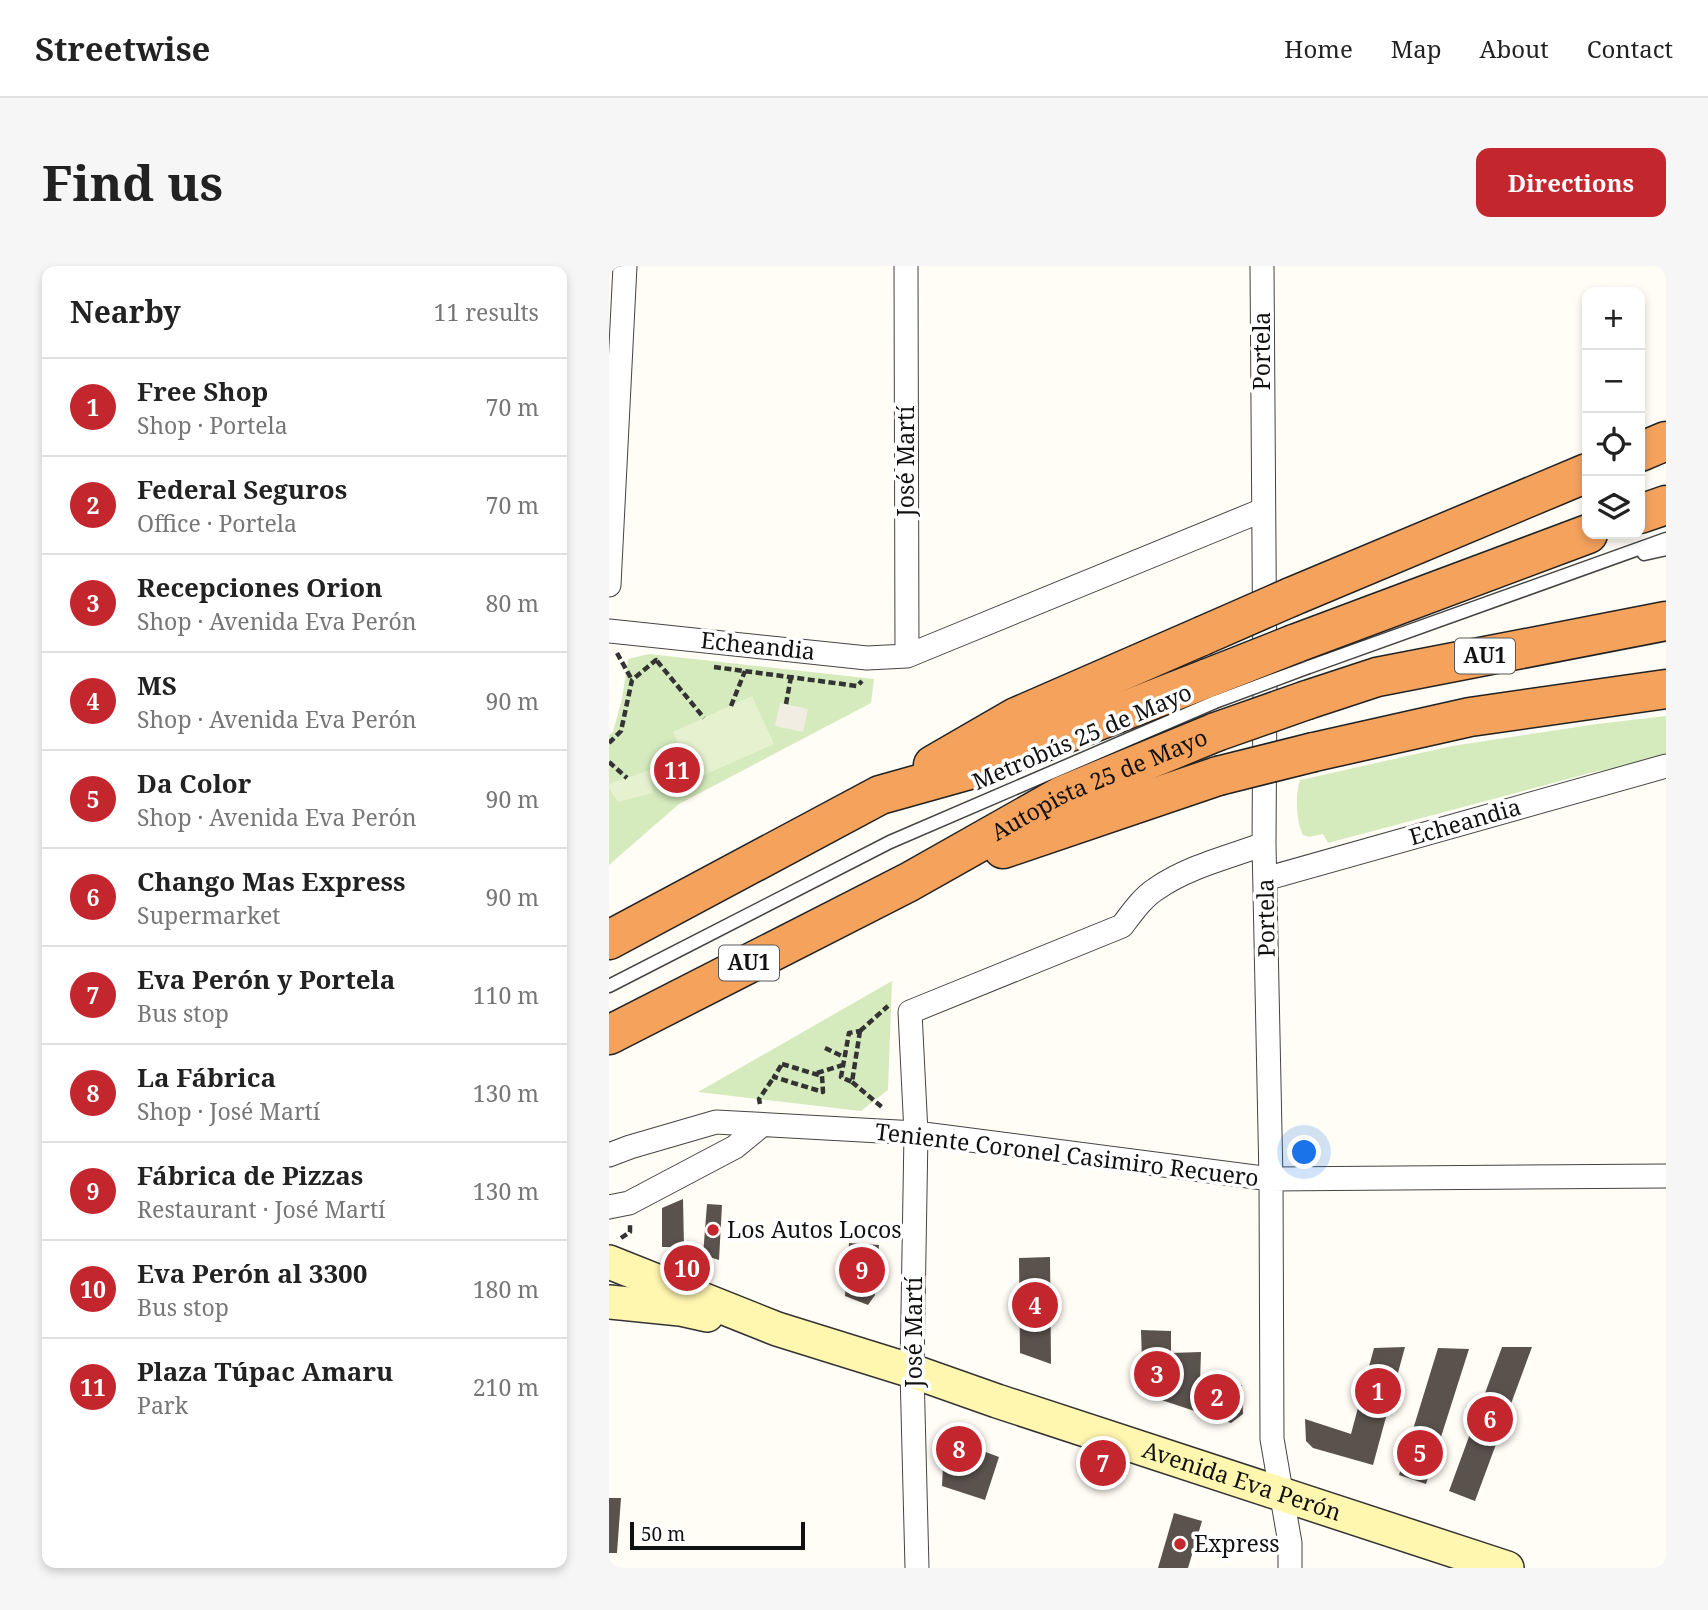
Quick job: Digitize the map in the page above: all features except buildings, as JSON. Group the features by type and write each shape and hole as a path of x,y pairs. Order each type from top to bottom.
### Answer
{"highway":[{"path":"1645,450 1666,441"},
{"path":"872,799 1016,717 1202,635 1582,475"},
{"path":"1645,512 1666,505"},
{"name":"Autopista 25 de Mayo","path":"609,940 872,799 1213,704 1594,555"},
{"name":"Autopista 25 de Mayo","path":"609,1035 899,887 1063,795 1213,704 1304,670 1377,677 1666,621"},
{"path":"899,887 1218,776 1471,717 1666,689"}],"main road":[{"name":"Avenida Eva Perón","path":"609,1262 777,1329 1507,1568"},
{"name":"Avenida Eva Perón","path":"609,1303 680,1309 777,1329"}],"street":[{"path":"609,585 625,266"},
{"name":"José Martí","path":"906,266 907,656"},
{"name":"Portela","path":"1262,266 1264,844 1271,1179 1272,1439 1290,1543 1290,1568"},
{"name":"Echeandia","path":"612,639 867,658 907,656 1263,510"},
{"name":"Echeandia","path":"1265,879 1666,765"},
{"path":"910,1012 1122,926 1155,889 1181,875 1264,844"},
{"name":"José Martí","path":"910,1012 916,1133 912,1371 917,1568"},
{"name":"Teniente Coronel Casimiro Recuero","path":"609,1155 716,1122 916,1133 1271,1179 1666,1176"},
{"path":"609,1206 629,1203 735,1147 762,1125"}],"lane":[{"path":"1594,555 1666,539"},
{"path":"1594,555 1666,549"},
{"name":"Metrobús 25 de Mayo","path":"609,986 890,842 1213,704"}],"path":[{"path":"612,639 632,680"},
{"path":"707,666 857,686 864,678 867,658"},
{"path":"656,660 703,718"},
{"path":"609,743 621,731 632,680 656,660 669,662"},
{"path":"731,706 745,671"},
{"path":"786,704 791,677"},
{"path":"609,762 627,778"},
{"path":"860,1031 852,1082 841,1077 849,1033 860,1031 891,1003 910,1012"},
{"path":"825,1048 844,1057"},
{"path":"815,1074 823,1076 823,1092 774,1077 782,1064 815,1074 843,1065"}],"green space":[{"path":"649,654 874,679 871,703 679,804 609,865 609,735 613,732 622,699 628,659"},
{"path":"752,696 774,744 695,779 673,732"},
{"path":"1666,716 1666,759 1594,772 1328,843 1323,834 1309,837 1303,835 1299,823 1297,793 1300,780 1452,746"},
{"path":"650,770 653,793 618,802 609,784"},
{"path":"892,981 888,1090 861,1111 698,1092"}],"shaded area":[{"path":"780,703 808,709 803,732 775,726"}],"place":[{"name":"Plaza Túpac Amaru","path":"677,770"},
{"name":"Los Autos Locos","path":"713,1230"},
{"name":"Eva Perón al 3300","path":"687,1268"},
{"name":"Fábrica de Pizzas","path":"862,1270"},
{"name":"MS","path":"1035,1305"},
{"name":"Recepciones Orion","path":"1157,1374"},
{"name":"Free Shop","path":"1378,1391"},
{"name":"Federal Seguros","path":"1217,1397"},
{"name":"Chango Mas Express","path":"1490,1419"},
{"name":"La Fábrica","path":"959,1449"},
{"name":"Da Color","path":"1420,1453"},
{"name":"Eva Perón y Portela","path":"1103,1463"},
{"name":"Express","path":"1180,1544"}]}
